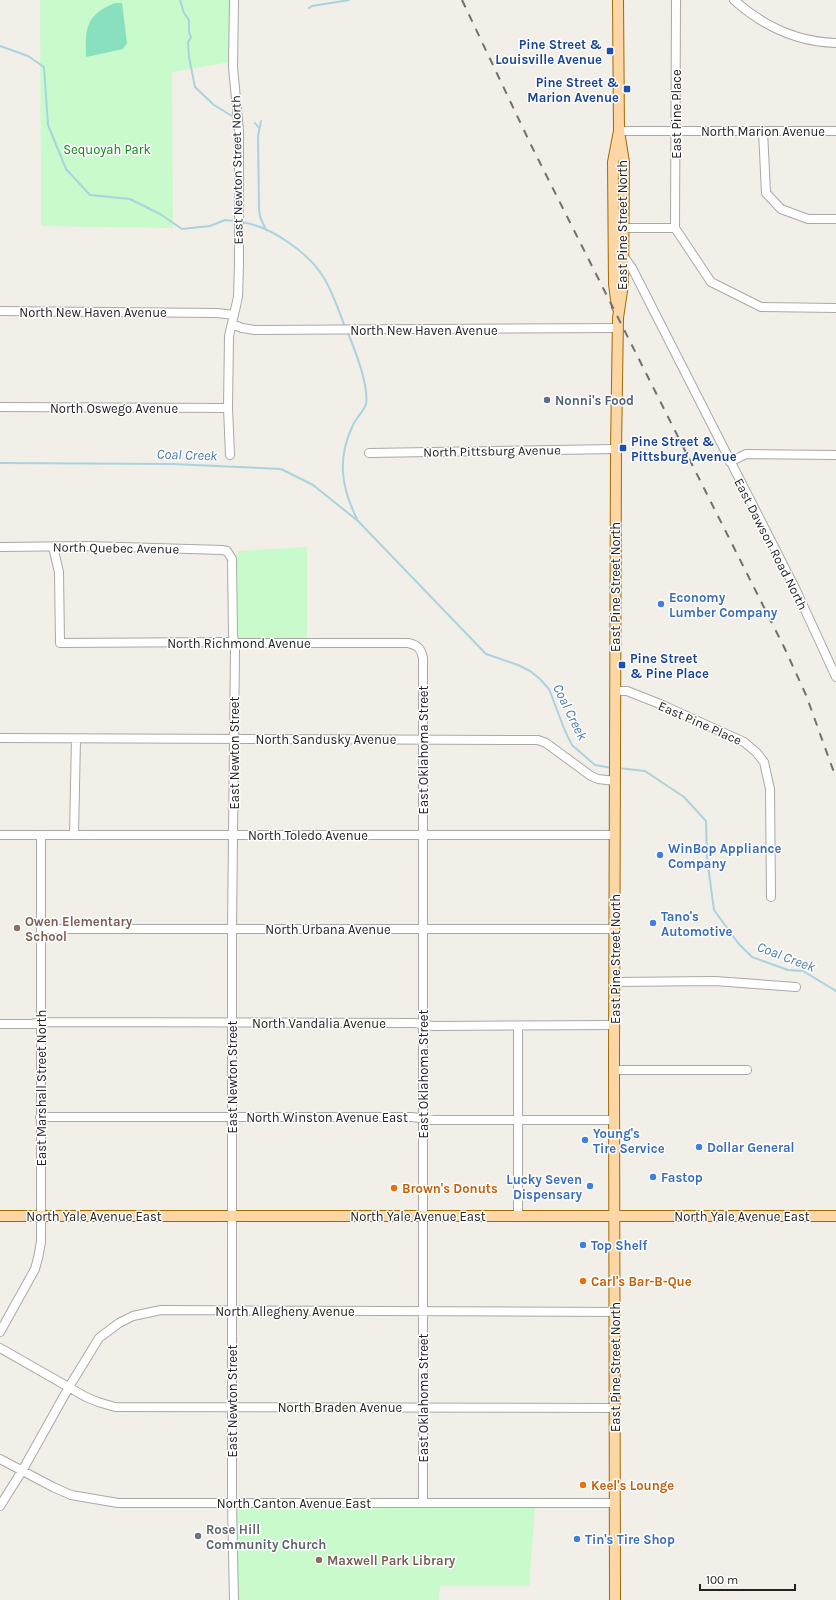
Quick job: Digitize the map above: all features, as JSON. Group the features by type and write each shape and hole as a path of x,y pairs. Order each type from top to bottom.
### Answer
{"main road":[{"name":"East Pine Street North","path":"615,1600 614,1025 616,449 618,323 614,284 613,162 618,131 618,0"},
{"name":"East Pine Street North","path":"618,131 624,162 624,284 618,323"},
{"name":"North Yale Avenue East","path":"0,1216 836,1216"}],"street":[{"name":"East Newton Street North","path":"233,319 238,297 239,264 239,131 233,67 234,0"},
{"name":"East Pine Place","path":"675,228 676,0"},
{"path":"734,0 760,21 776,29 810,40 836,43"},
{"name":"North Marion Avenue","path":"618,131 836,131"},
{"path":"763,131 766,193 781,209 808,220 836,220"},
{"path":"624,228 675,228 711,282 761,306 836,308"},
{"name":"East Dawson Road North","path":"614,242 632,268 794,588 836,677"},
{"name":"North New Haven Avenue","path":"0,311 217,313 233,319 242,328 255,330 354,330 618,323"},
{"path":"230,455 228,408 229,336 233,319"},
{"name":"North Oswego Avenue","path":"0,408 228,408"},
{"name":"North Pittsburg Avenue","path":"369,453 616,449"},
{"path":"730,462 746,454 836,454"},
{"name":"North Quebec Avenue","path":"0,547 88,546 222,550 230,554"},
{"name":"North Richmond Avenue","path":"53,547 59,572 60,643 408,643 418,646"},
{"name":"East Newton Street","path":"230,554 233,563 234,642 232,929 232,1504 234,1600"},
{"name":"East Oklahoma Street","path":"418,646 423,658 423,1504"},
{"name":"East Pine Place","path":"615,691 627,691 744,742 756,752 764,762 770,789 771,897"},
{"name":"North Sandusky Avenue","path":"0,738 538,740 546,743 591,776 598,779 615,779"},
{"path":"74,835 76,739"},
{"name":"North Toledo Avenue","path":"0,835 615,835"},
{"name":"East Marshall Street North","path":"0,1332 35,1269 40,1242 41,835"},
{"name":"North Urbana Avenue","path":"41,929 615,929"},
{"path":"615,982 715,981 741,982 778,987 796,987"},
{"name":"North Vandalia Avenue","path":"0,1024 32,1024 41,1022 415,1023 433,1026 614,1025"},
{"path":"518,1026 518,1216"},
{"path":"614,1070 747,1070"},
{"name":"North Winston Avenue East","path":"40,1116 412,1117 434,1120 614,1120"},
{"name":"North Allegheny Avenue","path":"22,1470 69,1387 99,1338 119,1323 133,1316 161,1310 615,1312"},
{"path":"0,1348 69,1387"},
{"name":"North Braden Avenue","path":"69,1387 98,1402 115,1407 615,1408"},
{"name":"North Canton Avenue East","path":"0,1458 53,1487 71,1495 118,1503 614,1503"},
{"path":"0,1506 22,1470"}],"green space":[{"name":"Sequoyah Park","path":"40,0 229,0 230,62 172,72 173,228 41,226"},
{"path":"115,3 122,3 127,43 123,49 86,57 86,38 89,23 98,12"},
{"path":"307,547 307,639 238,638 237,551"},
{"path":"535,1508 529,1586 440,1586 439,1600 237,1600 236,1513 237,1509"}],"waterway":[{"path":"180,0 184,13 189,20 189,32 191,37 188,42 189,57 195,87 214,105 232,116"},
{"path":"309,8 312,6 349,0"},
{"name":"Coal Creek","path":"0,46 28,56 44,67 48,125 66,169 90,195 130,199 160,214 182,229 210,226 225,220 234,221"},
{"path":"261,121 258,136 259,208 260,217 266,230"},
{"path":"255,123 259,128"},
{"name":"Coal Creek","path":"242,222 265,229 277,235 289,242 309,259 324,278 336,302 345,327"},
{"name":"Coal Creek","path":"348,333 361,368 366,396 365,407 354,422 348,437 343,461 344,484 357,519"},
{"name":"Coal Creek","path":"0,463 172,464 281,469 313,485 358,521 486,654 518,665 530,671 540,679 549,689 572,745 595,765 612,768"},
{"name":"Coal Creek","path":"618,768 645,771 684,797 706,821 707,858 714,910 738,943 752,957 788,970 803,971 836,991"}],"railway":[{"path":"462,0 531,145 785,649 806,695 836,778"}],"place":[{"name":"Pine Street & Louisville Avenue","path":"610,51"},
{"name":"Pine Street & Marion Avenue","path":"627,89"},
{"name":"Nonni's Food","path":"547,400"},
{"name":"Pine Street & Pittsburg Avenue","path":"623,448"},
{"name":"Economy Lumber Company","path":"661,604"},
{"name":"Pine Street & Pine Place","path":"622,665"},
{"name":"WinBop Appliance Company","path":"660,855"},
{"name":"Tano's Automotive","path":"653,923"},
{"name":"Owen Elementary School","path":"17,928"},
{"name":"Young's Tire Service","path":"585,1140"},
{"name":"Dollar General","path":"699,1147"},
{"name":"Fastop","path":"653,1177"},
{"name":"Lucky Seven Dispensary","path":"590,1186"},
{"name":"Brown's Donuts","path":"394,1188"},
{"name":"Top Shelf","path":"583,1245"},
{"name":"Carl's Bar-B-Que","path":"583,1281"},
{"name":"Keel's Lounge","path":"583,1485"},
{"name":"Rose Hill Community Church","path":"198,1536"},
{"name":"Tin's Tire Shop","path":"577,1539"},
{"name":"Maxwell Park Library","path":"319,1560"}]}
